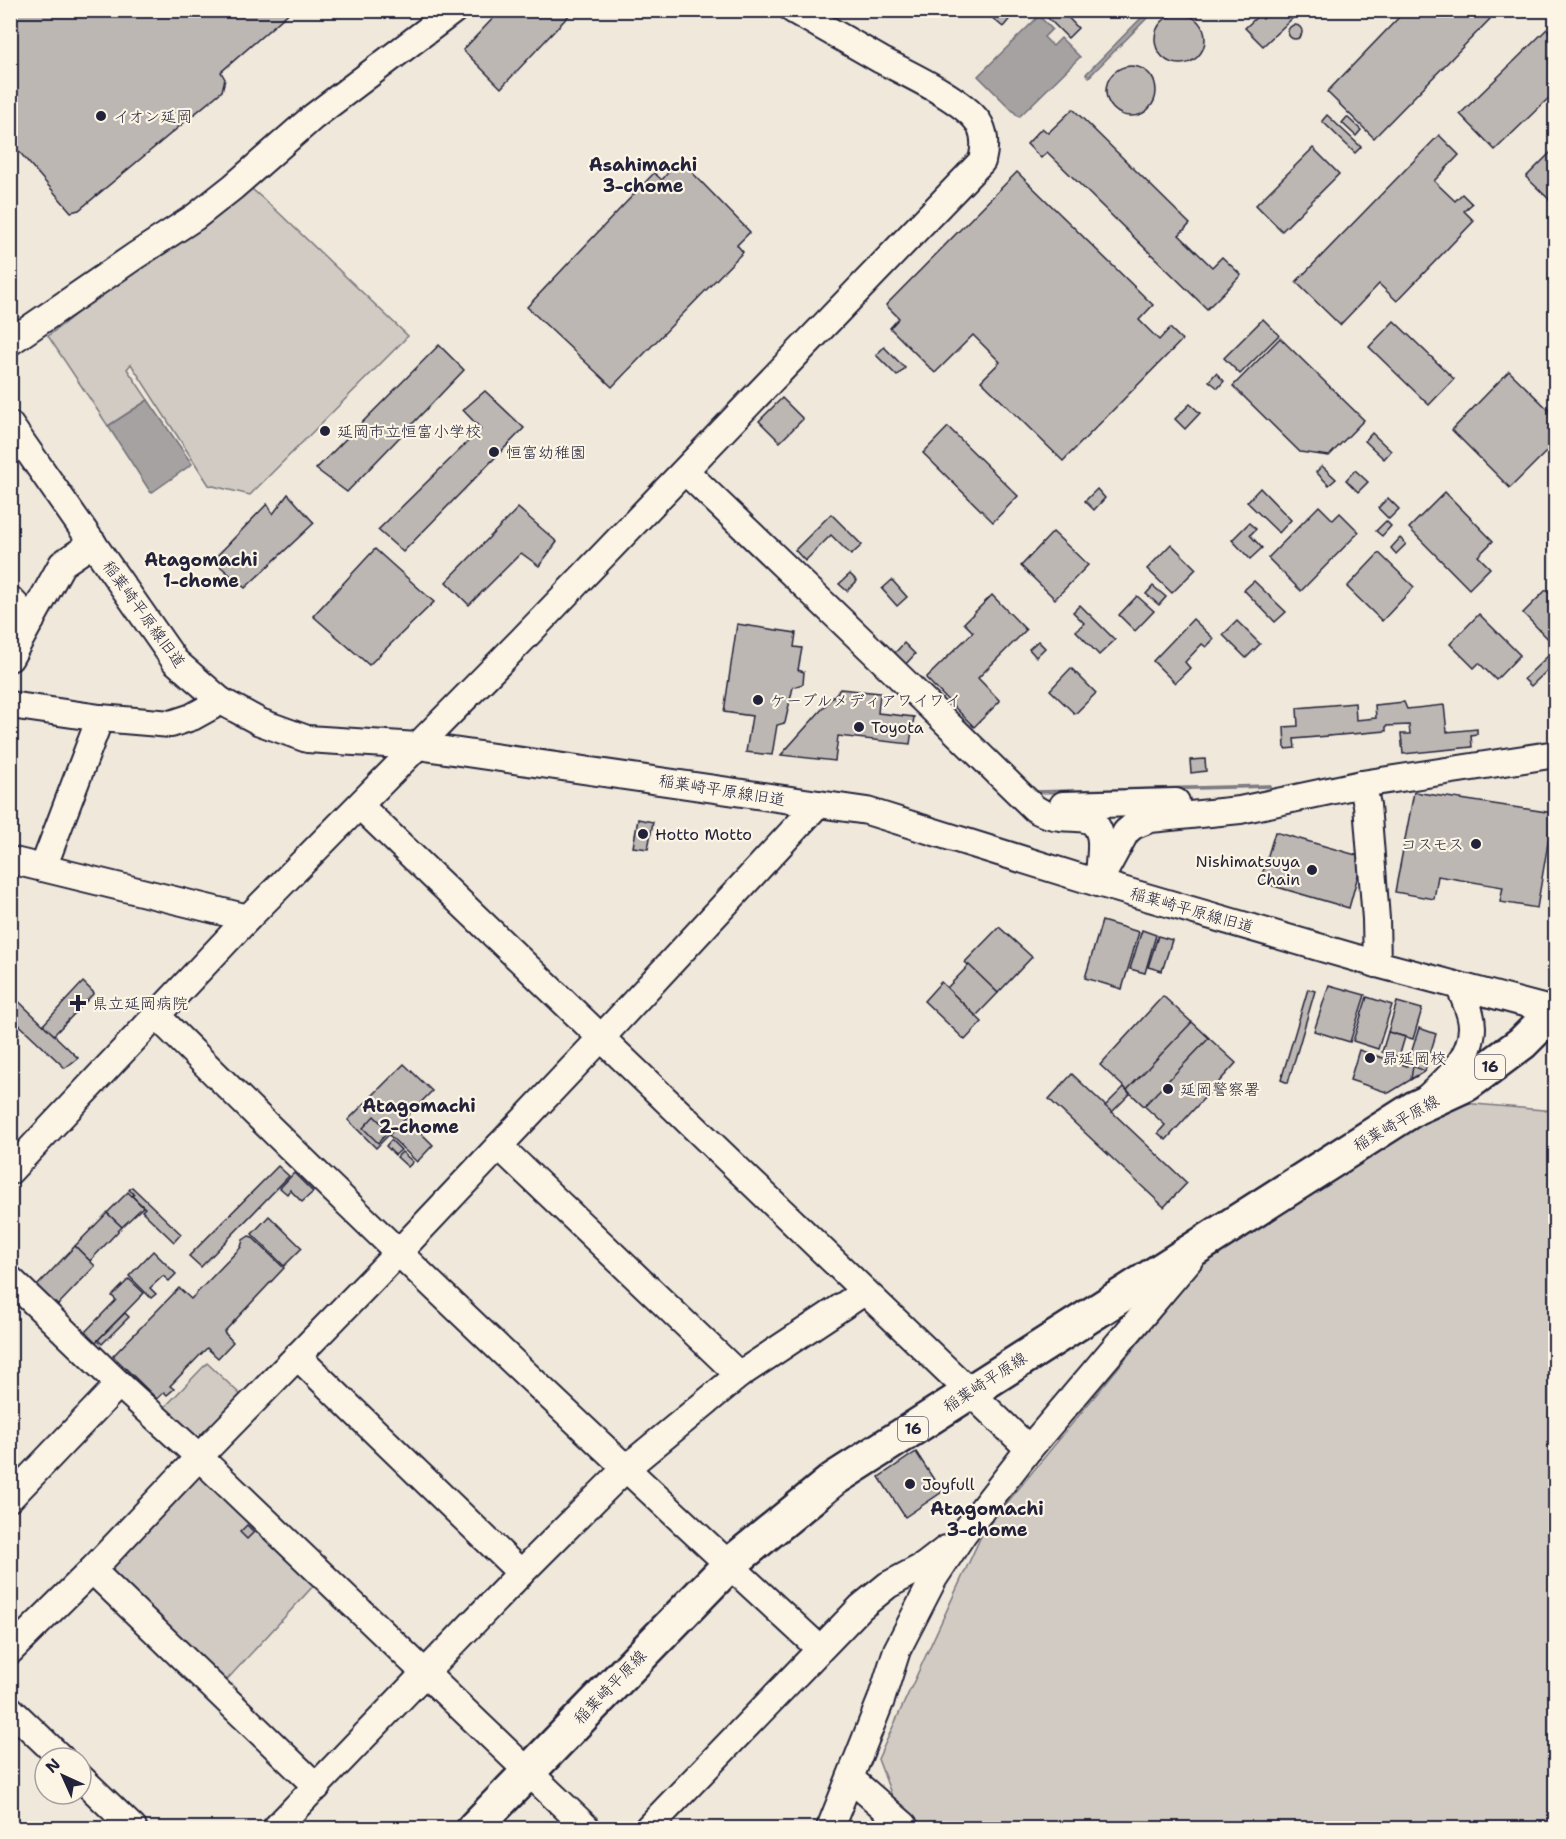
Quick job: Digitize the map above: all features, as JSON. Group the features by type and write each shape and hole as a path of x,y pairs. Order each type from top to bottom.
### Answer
{"main road":[{"name":"稲葉崎平原線","path":"474,1828 729,1565 834,1479 1415,1108 1467,1084 1522,1043 1555,1011"}],"street":[{"path":"10,342 195,217 314,117 454,10"},
{"path":"10,1171 248,918 685,471 982,161 985,148 979,124 960,105 793,10"},
{"name":"稲葉崎平原線旧道","path":"10,425 175,661 220,701 260,722 307,739 418,746 867,812 1098,883 1377,964 1555,1011"},
{"path":"685,471 1030,804 1041,813 1063,818 1078,817 1095,824 1101,836 1098,883"},
{"path":"10,658 62,564 93,543"},
{"path":"10,600 31,621"},
{"path":"10,705 100,718 171,724 192,717 220,701"},
{"path":"43,868 100,718"},
{"path":"1098,883 1126,832 1133,826 1150,819 1240,810 1362,784 1556,754"},
{"path":"1362,784 1367,805 1376,919 1377,964"},
{"path":"1030,804 1038,806 1278,802"},
{"path":"1101,836 1124,810 1139,803"},
{"path":"10,1651 92,1570 398,1253 602,1038 818,804"},
{"path":"360,806 1029,1449"},
{"path":"10,860 248,918"},
{"path":"1415,1108 1459,1066 1469,1044 1472,1026 1459,986"},
{"path":"156,1015 398,1253 625,1469 820,1649"},
{"path":"499,1146 739,1376"},
{"path":"830,1828 881,1700 897,1650 934,1578 963,1534 1029,1449 1203,1243"},
{"path":"10,1279 587,1828"},
{"path":"276,1828 521,1573 625,1469 739,1376 864,1292"},
{"path":"297,1356 521,1573"},
{"path":"10,1498 119,1384"},
{"path":"648,1828 870,1600 888,1585 924,1566 963,1534"},
{"path":"92,1570 317,1787"},
{"path":"10,1709 49,1746"},
{"path":"851,1779 904,1825 903,1828"},
{"path":"93,1790 133,1828"}],"shaded area":[{"path":"1148,11 1154,11 1089,77 1086,74"},
{"path":"1039,16 1052,29 1044,37 1053,46 1061,38 1080,57 1019,117 978,76"},
{"path":"244,182 408,336 250,495 209,485 131,364 127,369 148,400 108,426 48,336"},
{"path":"148,400 192,464 151,493 108,426"},
{"path":"1270,785 1270,787 1038,793 1037,791"},
{"path":"1451,1102 1555,1111 1555,1828 904,1828 878,1759 983,1532 1214,1251"},
{"path":"207,1363 242,1396 197,1442 163,1409"},
{"path":"195,1473 202,1473 316,1583 222,1685 106,1573"}],"building":[{"name":"イオン延岡","path":"10,10 292,10 221,72 225,79 222,91 79,210 71,212 10,141"},
{"path":"501,10 512,10 515,13 517,10 574,10 501,88 463,50"},
{"path":"983,10 1017,10 1003,27"},
{"path":"1053,10 1061,10 1078,28 1068,38 1047,17"},
{"path":"1272,10 1295,10 1298,13 1263,46 1245,28 1259,15 1263,19"},
{"path":"1406,10 1481,10 1490,19 1374,138 1327,92"},
{"path":"1180,14 1189,16 1200,25 1205,39 1203,48 1194,59 1180,64 1171,62 1160,53 1155,39 1157,30 1166,19"},
{"path":"1292,25 1298,25 1302,32 1298,39 1292,39 1288,35 1288,29"},
{"path":"1547,29 1556,37 1556,91 1495,150 1460,114"},
{"path":"1131,66 1140,68 1151,77 1156,91 1154,100 1145,111 1131,116 1122,114 1111,105 1106,91 1108,82 1117,71"},
{"path":"1073,109 1190,224 1179,235 1212,267 1222,257 1241,275 1207,309 1047,152 1041,158 1027,144 1042,128 1048,133"},
{"path":"1327,115 1361,147 1355,153 1322,121"},
{"path":"1347,117 1361,130 1356,136 1342,123"},
{"path":"1439,135 1459,155 1434,181 1455,201 1462,194 1472,204 1464,211 1474,221 1397,301 1379,284 1340,325 1296,282"},
{"path":"1556,147 1556,206 1526,177"},
{"path":"1313,148 1339,174 1282,231 1256,205"},
{"path":"679,159 750,232 737,245 743,252 612,387 527,307 654,173 662,180"},
{"path":"1017,172 1153,305 1139,320 1159,340 1170,328 1182,340 1063,461 981,381 1000,362 973,335 935,373 890,328 899,318 886,305"},
{"path":"1263,319 1279,335 1240,374 1224,358"},
{"path":"1394,321 1454,379 1429,405 1369,347"},
{"path":"1280,338 1364,420 1329,456 1300,452 1233,386"},
{"path":"439,345 464,370 347,492 316,469"},
{"path":"884,347 905,368 897,376 876,355"},
{"path":"1509,371 1556,417 1556,442 1510,488 1452,430"},
{"path":"1216,373 1224,381 1218,388 1209,381"},
{"path":"485,391 524,428 403,552 378,530 481,429 463,410"},
{"path":"782,398 803,419 780,442 759,421"},
{"path":"1190,404 1200,413 1185,429 1175,419"},
{"path":"948,427 1018,496 993,522 923,453"},
{"path":"1372,433 1391,451 1384,459 1365,441"},
{"path":"1322,466 1336,479 1329,485 1316,472"},
{"path":"1355,470 1368,482 1358,492 1346,480"},
{"path":"1260,488 1291,520 1279,533 1247,502"},
{"path":"1097,489 1105,498 1094,510 1085,501"},
{"path":"1445,492 1493,541 1478,556 1490,568 1469,589 1409,528"},
{"path":"288,494 314,523 245,588 213,560 267,504 273,514"},
{"path":"1388,498 1399,509 1389,519 1378,508"},
{"path":"1319,506 1333,520 1340,513 1359,532 1301,591 1268,558"},
{"path":"518,508 557,542 539,566 521,553 469,605 446,582"},
{"path":"831,514 862,545 851,555 831,535 805,561 795,550"},
{"path":"1386,521 1391,526 1382,536 1376,531"},
{"path":"1249,523 1256,529 1250,535 1262,548 1250,559 1232,540"},
{"path":"1053,532 1088,565 1055,599 1021,566"},
{"path":"1400,538 1406,544 1396,554 1391,548"},
{"path":"1171,544 1196,569 1172,593 1147,569"},
{"path":"375,549 434,602 369,665 313,616"},
{"path":"1379,553 1414,587 1382,621 1347,587"},
{"path":"850,574 857,581 847,591 839,584"},
{"path":"892,580 907,597 897,606 882,589"},
{"path":"1254,581 1286,612 1275,622 1244,590"},
{"path":"1153,586 1166,597 1159,605 1146,594"},
{"path":"1546,590 1556,599 1556,647 1523,613"},
{"path":"992,595 1026,630 978,678 1000,701 974,727 926,678 973,632 964,623"},
{"path":"1137,596 1154,611 1135,631 1119,615"},
{"path":"1080,605 1115,640 1099,655 1076,631 1084,623 1073,612"},
{"path":"1479,614 1520,655 1496,680 1479,663 1474,668 1450,644"},
{"path":"1193,619 1214,639 1206,647 1202,644 1185,662 1190,668 1175,683 1153,661"},
{"path":"1237,621 1260,644 1246,658 1223,635"},
{"name":"ケーブルメディアワイワイ","path":"737,624 796,633 794,647 802,648 798,670 804,672 803,684 793,687 785,723 777,725 772,755 746,752 752,716 724,712"},
{"path":"1038,641 1045,648 1036,657 1029,649"},
{"path":"904,643 915,654 905,665 894,654"},
{"path":"1549,655 1556,662 1531,686 1524,679"},
{"path":"1071,668 1096,693 1075,714 1050,690"},
{"name":"Toyota","path":"840,689 880,693 878,713 914,717 910,744 838,736 835,761 781,755"},
{"path":"1404,702 1407,709 1444,705 1447,732 1477,729 1477,734 1471,735 1472,747 1403,754 1401,734 1410,734 1409,725 1386,726 1386,731 1294,739 1295,748 1285,749 1284,727 1298,726 1297,708 1355,703 1356,720 1376,718 1375,705"},
{"path":"1205,759 1206,771 1191,773 1190,760"},
{"name":"コスモス","path":"1414,792 1553,813 1537,908 1500,902 1503,887 1438,876 1434,899 1395,892"},
{"name":"Hotto Motto","path":"638,819 653,822 648,849 633,847"},
{"name":"Nishimatsuya Chain","path":"1275,832 1363,857 1349,908 1260,882"},
{"path":"1102,921 1139,932 1122,989 1085,978"},
{"path":"999,927 1032,957 998,993 965,962"},
{"path":"1142,930 1156,935 1145,973 1130,969"},
{"path":"1158,936 1172,940 1162,971 1148,967"},
{"path":"969,965 998,993 976,1016 947,988"},
{"path":"83,982 94,993 54,1035 43,1025"},
{"path":"941,982 982,1022 965,1040 924,1001"},
{"path":"1329,985 1365,995 1350,1042 1314,1031"},
{"path":"1308,989 1315,991 1288,1083 1281,1080"},
{"path":"10,993 78,1058 65,1068 10,1016"},
{"path":"1163,996 1236,1063 1166,1140 1158,1133 1165,1125 1100,1065"},
{"path":"1367,997 1392,1005 1378,1049 1353,1041"},
{"path":"1397,1002 1422,1009 1413,1039 1388,1032"},
{"path":"1192,1022 1209,1038 1144,1106 1127,1090"},
{"path":"10,1026 19,1034 10,1043"},
{"name":"昴延岡校","path":"1419,1028 1436,1034 1425,1071 1389,1093 1350,1080 1359,1050 1407,1066"},
{"path":"1388,1032 1405,1037 1399,1057 1382,1052"},
{"path":"404,1064 432,1091 376,1148 348,1120"},
{"path":"1413,1066 1425,1071 1411,1079"},
{"path":"1072,1074 1187,1183 1164,1207 1049,1099"},
{"path":"1124,1087 1130,1094 1112,1112 1105,1106"},
{"path":"374,1116 389,1131 378,1143 363,1128"},
{"path":"406,1118 433,1145 417,1162 389,1135"},
{"path":"391,1140 401,1150 395,1155 386,1146"},
{"path":"402,1152 413,1162 408,1167 397,1157"},
{"path":"278,1166 289,1176 201,1267 189,1256"},
{"path":"294,1173 313,1192 302,1202 290,1190 287,1194 280,1188"},
{"path":"132,1187 181,1234 174,1242 142,1211 145,1208 129,1190"},
{"path":"128,1192 143,1207 122,1227 107,1213"},
{"path":"107,1213 122,1227 90,1261 75,1246"},
{"path":"269,1216 302,1248 284,1266 252,1234"},
{"path":"249,1236 284,1268 224,1332 233,1342 218,1358 207,1348 170,1386 174,1389 167,1395 164,1392 157,1399 113,1356 179,1288 191,1299"},
{"path":"75,1246 95,1266 56,1307 36,1287"},
{"path":"153,1251 176,1274 169,1281 163,1276 150,1288 156,1294 151,1298 129,1276"},
{"path":"129,1279 144,1293 94,1344 84,1333 116,1300 112,1296"},
{"path":"125,1313 129,1317 102,1344 98,1340"},
{"name":"Joyfull","path":"916,1452 942,1492 905,1517 879,1477"},
{"path":"247,1525 254,1532 247,1539 240,1532"}],"place":[{"name":"イオン延岡","path":"101,116"},
{"name":"延岡市立恒富小学校","path":"325,431"},
{"name":"恒富幼稚園","path":"494,452"},
{"name":"ケーブルメディアワイワイ","path":"758,700"},
{"name":"Toyota","path":"859,727"},
{"name":"Hotto Motto","path":"643,834"},
{"name":"コスモス","path":"1476,844"},
{"name":"Nishimatsuya Chain","path":"1312,870"},
{"name":"県立延岡病院","path":"78,1003"},
{"name":"昴延岡校","path":"1370,1058"},
{"name":"延岡警察署","path":"1168,1089"},
{"name":"Joyfull","path":"910,1484"}],"district":[{"name":"Asahimachi 3-chome","path":"643,175"},
{"name":"Atagomachi 1-chome","path":"201,570"},
{"name":"Atagomachi 2-chome","path":"419,1116"},
{"name":"Atagomachi 3-chome","path":"987,1519"}]}
